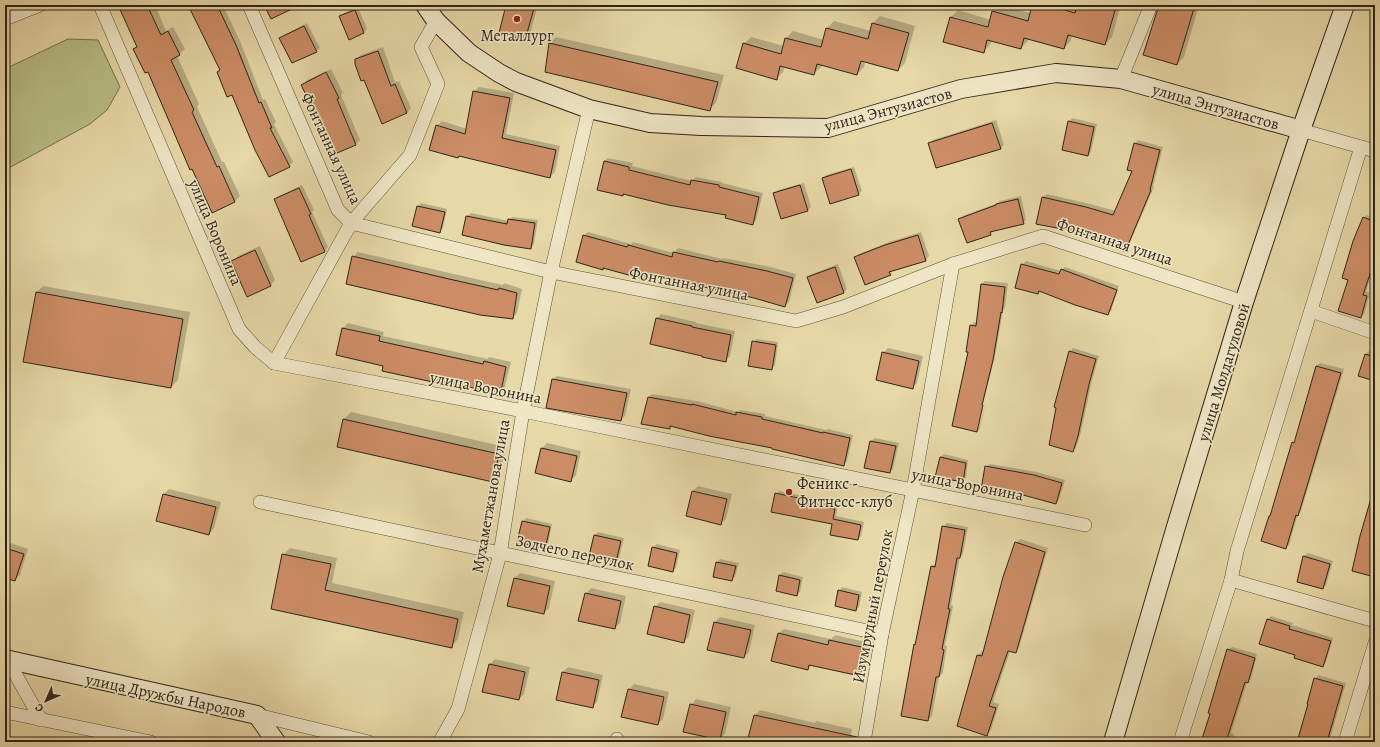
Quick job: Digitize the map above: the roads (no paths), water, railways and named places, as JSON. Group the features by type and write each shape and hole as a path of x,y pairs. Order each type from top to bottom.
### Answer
{"street":[{"path":"5,19 40,5"},
{"name":"улица Воронина","path":"100,5 239,329 255,347 274,363 523,411 1085,525"},
{"name":"Фонтанная улица","path":"249,5 338,210 351,222 551,272 796,321 843,307 953,264 1043,236 1244,302"},
{"name":"улица Энтузиастов","path":"425,5 436,21 469,53 499,73 516,82 589,109 650,123 701,126 828,128 961,89 1056,73 1121,79 1375,151"},
{"path":"1121,79 1151,5"},
{"name":"улица Молдагуловой","path":"1113,742 1244,302 1300,130 1345,5"},
{"path":"274,363 351,222 410,155 438,84 421,47 436,21"},
{"name":"Мухаметжанова улица","path":"444,741 458,709 500,554 523,411 551,272 589,109"},
{"path":"1180,742 1231,580 1237,551 1361,147"},
{"name":"Изумрудный переулок","path":"864,742 882,634 913,490 953,264"},
{"path":"1311,311 1375,333"},
{"name":"Зодчего переулок","path":"260,502 882,634"},
{"path":"1231,580 1375,621"},
{"path":"1345,742 1375,643"},
{"path":"6,659 41,720"},
{"name":"улица Дружбы Народов","path":"6,659 257,714 369,742"},
{"path":"5,712 151,742"},
{"name":"улица Дружбы Народов","path":"257,714 276,742"}],"place":[{"name":"Металлург","path":"517,19"},
{"name":"Феникс - Фитнесс-клуб","path":"789,492"}]}
